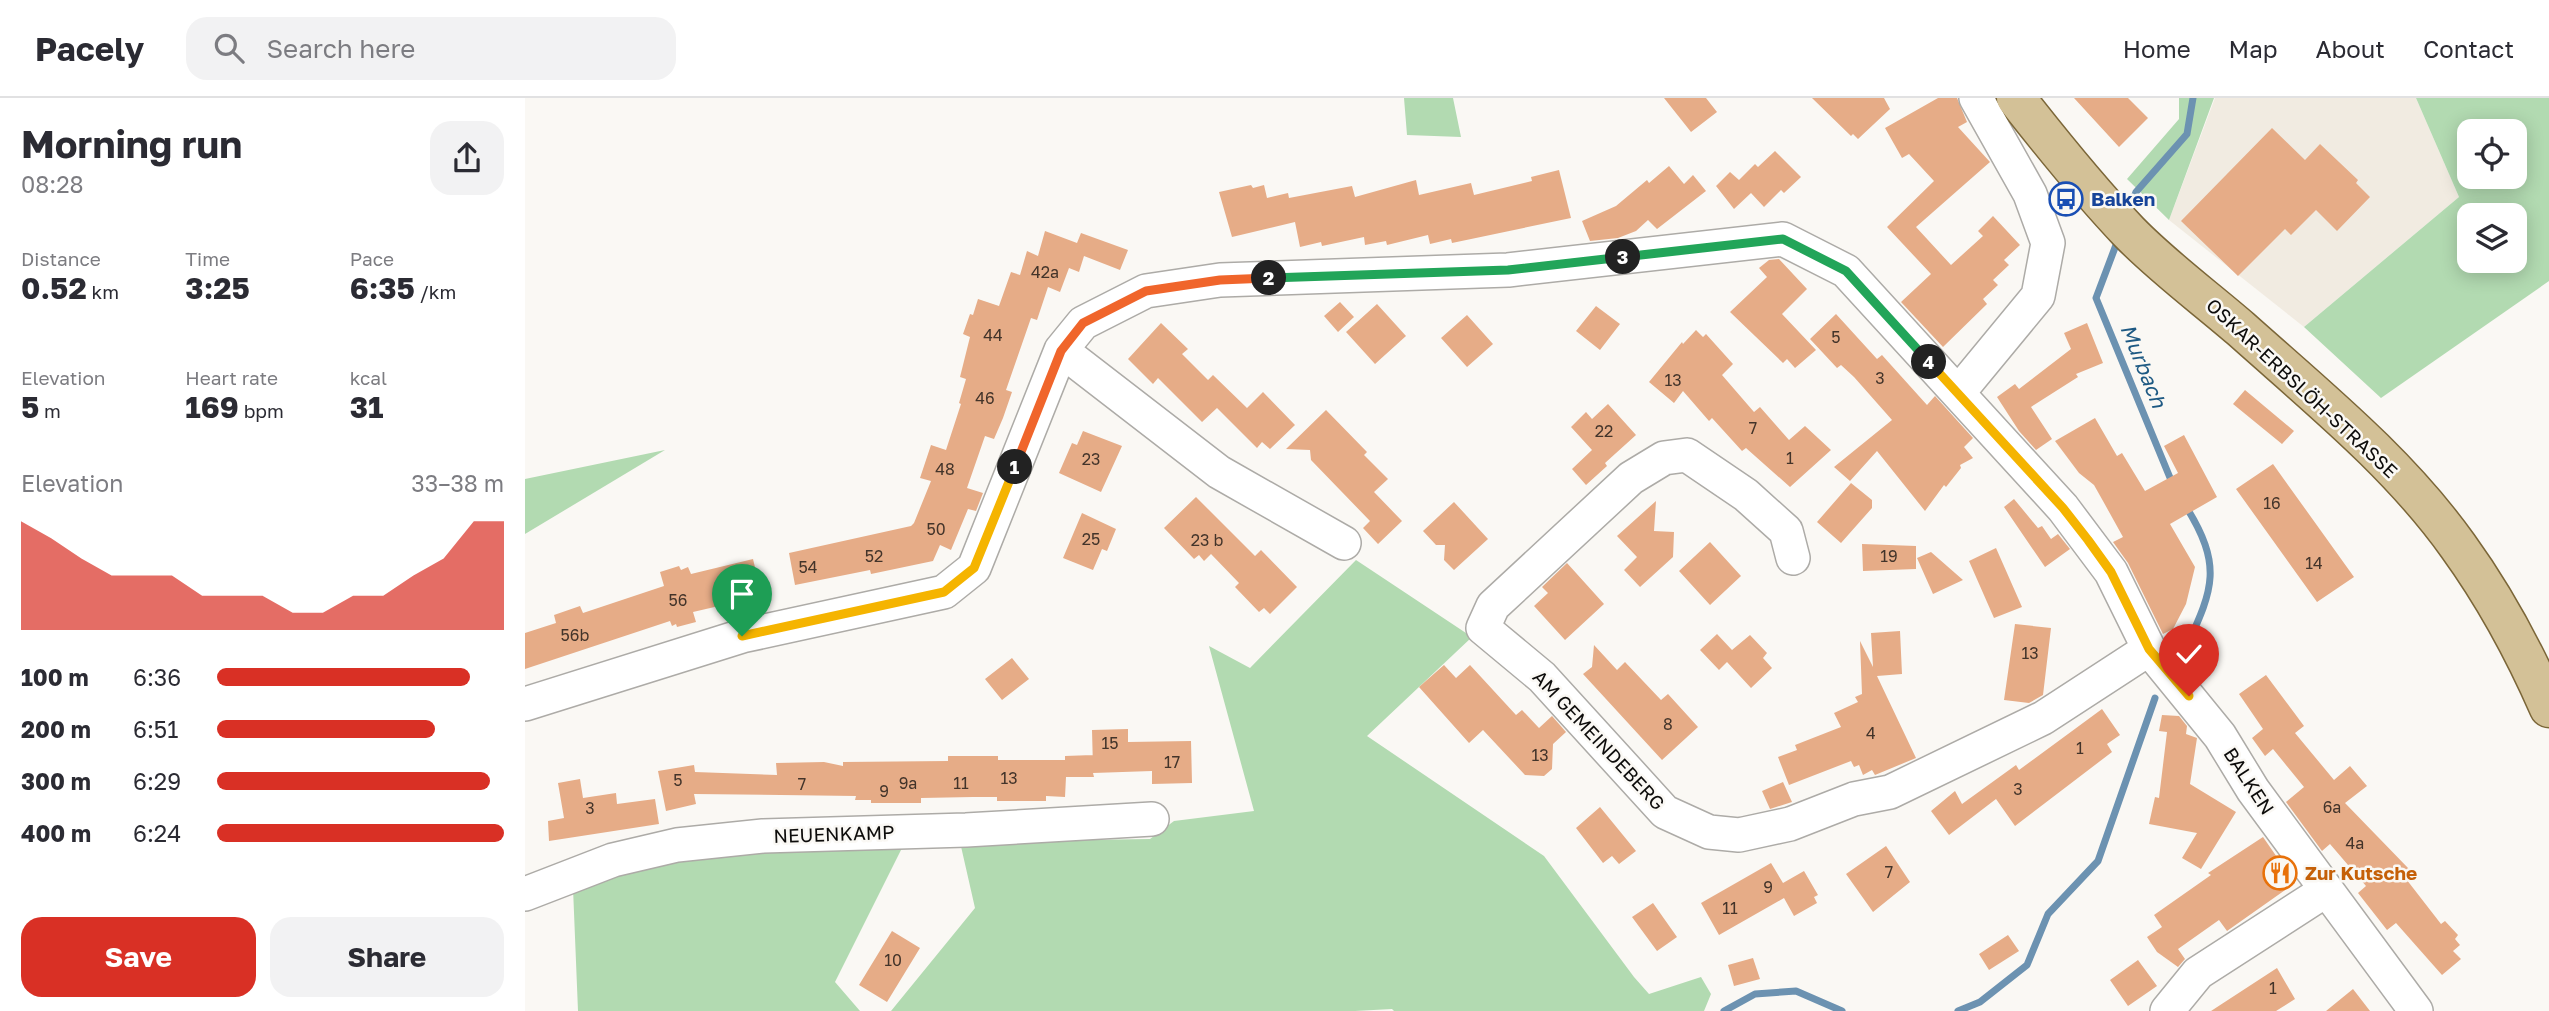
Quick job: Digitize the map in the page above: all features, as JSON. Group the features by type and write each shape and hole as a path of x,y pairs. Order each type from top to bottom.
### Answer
{"main road":[{"name":"OSKAR-ERBSLÖH-STRASSE","path":"2016,98 2119,220 2342,419 2388,463 2430,510 2463,553 2505,619 2527,658 2549,708"}],"street":[{"path":"1958,393 2038,296 2048,243 2030,194 1976,98"},
{"name":"BALKEN","path":"525,704 742,636 944,592 974,568 1061,351 1083,323 1146,291 1220,280 1508,270 1783,239 1846,271 2063,508 2111,572 2149,649 2220,736 2253,790 2416,1011"},
{"path":"1061,351 1219,472 1344,543"},
{"name":"AM GEMEINDEBERG","path":"1793,558 1786,531 1746,495 1687,456 1664,458 1631,478 1493,606 1483,628 1542,677 1665,812 1709,832 1739,835 1790,824 1854,799 1890,792 2043,718 2149,649"},
{"name":"NEUENKAMP","path":"525,894 613,860 677,845 763,836 980,829 1152,819"},
{"path":"2167,1011 2198,973 2325,891"}],"shaded area":[{"path":"2215,98 2416,98 2459,197 2304,327 2169,220"}],"green space":[{"path":"1404,98 1453,98 1461,137 1407,135"},
{"path":"2179,98 2214,98 2169,220 2127,179 2179,119"},
{"path":"2416,98 2549,98 2549,281 2381,398 2304,327 2459,197"},
{"path":"665,450 525,534 525,479"},
{"path":"1356,560 1472,637 1367,736 1544,856 1649,994 1701,977 1711,994 1704,1011 891,1011 975,908 960,842 1150,839 1174,821 1254,811 1209,646 1250,668"},
{"path":"903,846 835,982 860,1011 578,1011 573,888 621,871 731,852"}],"building":[{"path":"1664,98 1706,98 1717,112 1691,132"},
{"path":"1812,98 1884,98 1890,109 1858,139 1853,134 1851,136"},
{"path":"1938,98 1957,98 1967,122 1958,127 1990,162 1916,227 1951,265 1983,236 1978,231 1993,216 2020,245 2004,260 2009,265 1993,280 1998,285 1983,299 1987,304 1943,347 1901,302 1931,274 1887,227 1934,181 1909,154 1902,158 1885,128"},
{"path":"2074,98 2128,98 2148,118 2119,147"},
{"path":"2272,128 2305,160 2320,144 2358,180 2356,183 2370,197 2337,231 2316,210 2291,235 2285,229 2238,276 2181,221"},
{"path":"1775,151 1801,177 1784,193 1781,190 1764,207 1751,193 1734,209 1716,186 1730,172 1739,180 1755,164 1758,167"},
{"path":"1669,166 1684,184 1693,175 1706,191 1657,229 1648,220 1636,231 1618,238 1590,241 1582,221 1616,206"},
{"path":"1559,170 1571,218 1452,243 1451,239 1430,244 1428,235 1387,245 1386,241 1365,245 1364,237 1322,246 1321,242 1300,247 1295,222 1232,237 1219,192 1264,185 1267,198 1288,193 1289,198 1352,186 1355,197 1416,180 1419,195 1471,183 1474,195 1532,181 1531,177"},
{"path":"1045,231 1077,243 1081,233 1128,250 1120,270 1084,256 1079,272 1069,268 1060,292 1048,287 1037,320 1031,318 1006,390 1012,392 1003,418 994,439 985,436 967,488 983,493 976,511 968,509 951,550 940,545 933,561 871,574 870,570 795,585 789,553 911,526 914,523 931,481 920,478 931,445 946,450 961,404 959,403 966,379 960,377 970,337 963,334 970,314 973,315 978,299 999,306 1011,272 1020,275 1027,251 1038,256"},
{"path":"1779,259 1807,289 1782,314 1816,350 1795,368 1787,359 1783,363 1730,312 1767,277 1759,268 1769,260"},
{"path":"1340,302 1354,317 1338,332 1324,316"},
{"path":"1377,304 1406,336 1375,364 1346,332"},
{"path":"1596,306 1620,324 1600,350 1576,331"},
{"path":"1836,314 1877,359 1882,355 1927,405 1935,396 1973,438 1964,447 1973,458 1960,465 1961,468 1946,487 1944,485 1925,511 1877,451 1850,481 1834,467 1892,420 1854,377 1841,365 1837,368 1810,339"},
{"path":"1467,315 1493,344 1467,367 1441,338"},
{"path":"1161,323 1188,349 1182,354 1208,380 1213,375 1247,408 1263,392 1295,425 1270,449 1262,442 1257,448 1217,408 1202,422 1158,378 1153,384 1128,359"},
{"path":"2087,323 2103,363 2076,374 2078,377 2031,407 2052,439 2036,450 2019,431 1997,397 2015,384 2019,389 2071,349 2064,333"},
{"path":"1696,330 1703,337 1706,334 1733,364 1722,375 1754,412 1760,407 1789,440 1805,426 1831,450 1790,487 1746,448 1742,451 1712,418 1709,421 1683,391 1674,403 1649,382 1682,342 1683,344"},
{"path":"2245,390 2294,431 2282,444 2233,404"},
{"path":"1608,404 1636,435 1605,463 1607,466 1586,485 1572,469 1592,450 1571,427 1586,412 1592,419"},
{"path":"1326,410 1367,452 1364,455 1388,479 1374,492 1402,521 1378,544 1363,528 1370,521 1311,460 1310,450 1286,449"},
{"path":"2095,418 2117,456 2122,453 2145,491 2178,473 2164,446 2184,435 2217,497 2170,524 2195,567 2186,604 2173,629 2163,634 2128,563 2113,542 2123,537 2103,501 2094,485 2079,473 2055,441"},
{"path":"1083,431 1122,446 1101,492 1059,473 1072,443 1077,445"},
{"path":"2273,464 2354,577 2317,602 2236,489"},
{"path":"1851,483 1872,500 1872,508 1841,543 1817,522"},
{"path":"1196,497 1255,556 1261,550 1297,587 1270,614 1264,608 1259,612 1235,587 1239,583 1211,554 1204,561 1199,555 1194,559 1164,528"},
{"path":"2014,499 2038,528 2042,526 2051,539 2058,534 2070,549 2045,567 2004,507"},
{"path":"1656,501 1654,531 1674,532 1673,557 1640,587 1624,570 1637,557 1617,536"},
{"path":"1454,502 1488,539 1454,570 1444,560 1445,545 1436,545 1423,531"},
{"path":"1082,513 1116,529 1107,551 1102,549 1093,570 1063,558"},
{"path":"1710,542 1741,576 1710,605 1679,571"},
{"path":"1862,544 1916,546 1916,569 1863,571"},
{"path":"1996,548 2022,607 1994,618 1969,561"},
{"path":"1931,552 1963,580 1933,594 1917,558"},
{"path":"753,559 762,596 693,612 696,622 677,627 676,624 672,626 670,621 525,669 525,633 556,623 554,615 580,606 583,613 664,586 660,572 679,566 681,570 688,567 691,574"},
{"path":"1567,563 1604,604 1565,640 1534,606 1548,593 1542,587"},
{"path":"2015,624 2051,628 2043,695 2029,703 2004,700"},
{"path":"1900,631 1902,674 1877,676 1916,758 1875,775 1872,770 1863,775 1859,765 1854,767 1851,761 1789,785 1778,757 1797,750 1795,745 1841,727 1834,713 1858,702 1855,697 1862,694 1860,641 1873,667 1871,633"},
{"path":"1717,634 1732,650 1750,635 1767,653 1763,658 1772,668 1751,688 1727,662 1719,670 1700,650"},
{"path":"1594,645 1617,670 1625,662 1661,700 1668,694 1698,727 1662,760 1583,674 1592,667"},
{"path":"1012,658 1029,679 1002,700 985,679"},
{"path":"1444,665 1456,678 1470,665 1516,715 1522,710 1539,728 1552,716 1566,732 1553,744 1552,769 1544,776 1525,775 1483,730 1469,743 1419,687"},
{"path":"2266,675 2304,726 2295,733 2334,780 2350,766 2367,786 2345,803 2409,869 2403,875 2441,924 2445,921 2458,935 2455,939 2460,945 2453,951 2461,959 2442,975 2396,923 2387,930 2358,893 2366,886 2330,844 2322,851 2286,802 2304,787 2273,749 2265,756 2252,738 2263,729 2239,694"},
{"path":"2102,709 2120,735 2107,744 2112,752 2015,826 1996,799 1949,835 1931,811 1955,791 1962,804 2016,765 2019,770"},
{"path":"2162,715 2179,716 2187,726 2186,734 2197,738 2190,784 2236,812 2201,869 2182,858 2197,833 2149,824 2155,797 2159,798 2167,732 2159,731"},
{"path":"1128,729 1128,742 1191,741 1192,783 1152,784 1152,771 1093,773 1094,777 1066,777 1065,797 1046,796 1046,801 997,801 997,797 973,797 921,798 921,803 871,803 871,800 855,800 856,796 694,794 696,804 666,811 658,771 694,765 695,772 777,775 776,763 824,762 843,766 843,762 948,761 948,756 998,756 998,760 1065,760 1065,756 1093,755 1092,730"},
{"path":"580,779 583,798 616,793 617,804 655,799 659,824 549,841 548,821 564,818 558,783"},
{"path":"1783,782 1792,802 1770,809 1762,791"},
{"path":"1600,807 1636,851 1619,864 1612,856 1603,863 1576,828"},
{"path":"2263,837 2295,883 2227,931 2219,920 2178,949 2185,959 2178,967 2157,952 2147,937 2162,927 2154,915 2211,875 2208,873"},
{"path":"1886,846 1910,882 1873,912 1846,874"},
{"path":"1771,863 1783,883 1804,871 1818,895 1814,897 1817,903 1794,916 1784,898 1719,935 1701,903"},
{"path":"1653,903 1677,937 1657,951 1632,917"},
{"path":"892,931 920,948 887,1002 859,985"},
{"path":"2008,935 2019,951 1989,970 1979,954"},
{"path":"1753,958 1760,979 1734,986 1728,965"},
{"path":"2138,960 2157,986 2128,1006 2110,980"},
{"path":"2277,968 2295,999 2276,1011 2211,1011"},
{"path":"2353,989 2370,1011 2326,1011"}],"waterway":[{"name":"Murbach","path":"2128,213 2136,192 2187,134 2193,98"},
{"name":"Murbach","path":"2119,237 2096,298 2173,485"},
{"name":"Murbach","path":"2182,657 2207,597 2210,581 2206,547 2185,505"},
{"name":"Murbach","path":"1958,1011 1980,1002 2027,965 2048,914 2098,861 2155,698"},
{"name":"Murbach","path":"1724,1011 1755,994 1796,991 1842,1011"}],"place":[{"name":"Balken","path":"2066,199"},
{"name":"Zur Kutsche","path":"2280,873"}],"route":[{"path":"742,636 944,592 974,568 1061,351 1083,323 1146,291 1220,280 1508,270 1783,239 1846,271 2063,508 2111,572 2149,649 2189,696"}]}
